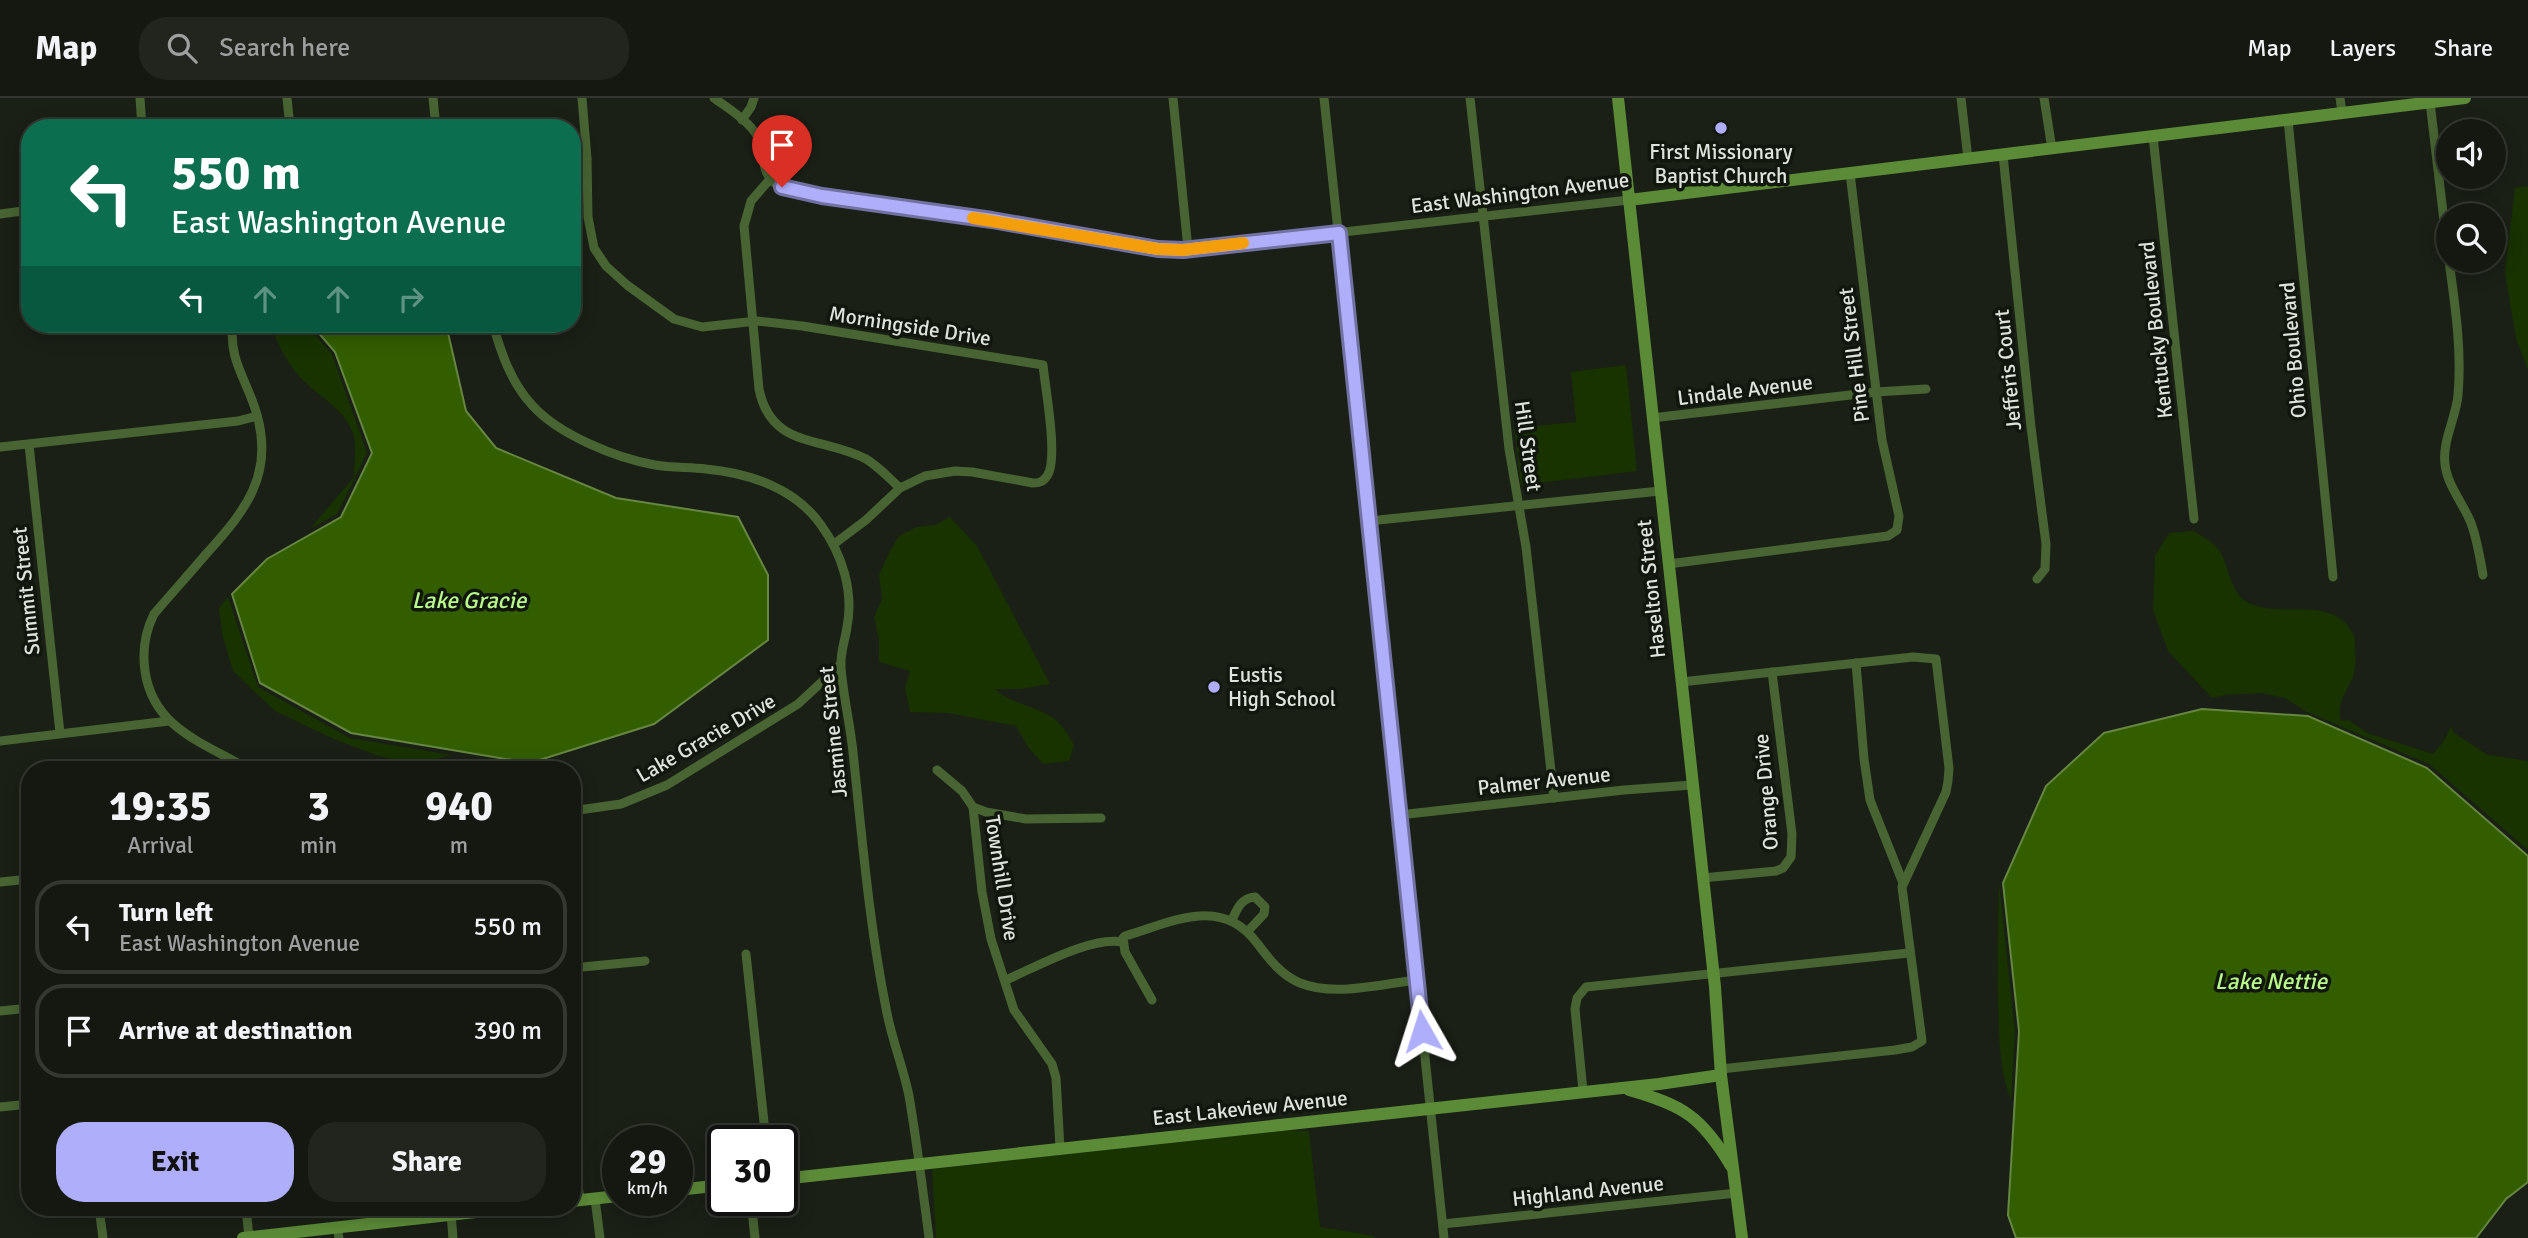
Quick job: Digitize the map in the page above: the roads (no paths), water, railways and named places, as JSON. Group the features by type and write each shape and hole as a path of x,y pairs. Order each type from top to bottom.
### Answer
{"street":[{"path":"140,98 141,119"},
{"path":"287,98 289,119"},
{"path":"433,98 435,119"},
{"path":"582,98 590,237 598,257 660,310 685,323 712,327 753,321"},
{"path":"496,333 510,374 531,404 556,424 630,459 708,469 756,479 770,485 810,512 834,544 866,520 900,488 866,459 793,434 772,422 765,412 759,389 744,226 751,201 771,178 765,170 759,140 742,120 714,98"},
{"path":"742,120 754,98"},
{"path":"1173,98 1188,249"},
{"path":"1324,98 1444,1238"},
{"name":"Hill Street","path":"1470,98 1509,449 1519,504 1554,798"},
{"name":"Haselton Street","path":"1618,98 1714,974 1721,1072 1742,1238"},
{"path":"1961,98 1968,159"},
{"path":"2044,98 2052,149"},
{"path":"2340,98 2343,113"},
{"name":"East Washington Avenue","path":"771,178 782,187 822,196 992,220 1158,249 1188,249 1629,201 2465,98"},
{"path":"2430,102 2442,203"},
{"name":"Ohio Boulevard","path":"2288,120 2333,577"},
{"name":"Kentucky Boulevard","path":"2152,136 2194,519"},
{"name":"Jefferis Court","path":"2003,155 2046,544 2045,569 2037,579"},
{"path":"581,159 587,159"},
{"name":"Pine Hill Street","path":"1668,564 1851,542 1888,536 1897,530 1899,516 1886,464 1850,173"},
{"path":"0,214 21,211"},
{"path":"2451,273 2459,370 2458,397 2452,428 2444,448 2445,466 2470,522 2483,575"},
{"name":"Morningside Drive","path":"753,321 802,326 1042,365 1052,452 1049,474 1045,480 1033,483 955,471 925,476 900,488"},
{"path":"233,333 232,352 261,430 260,472 251,497 234,523 154,614 143,652 147,686 157,708 169,721 235,761"},
{"name":"Lindale Avenue","path":"1652,418 1926,389"},
{"path":"0,447 238,421 257,416"},
{"name":"Summit Street","path":"29,445 60,733"},
{"path":"1369,521 1660,491"},
{"name":"Jasmine Street","path":"834,544 848,590 848,626 841,664 876,953 888,1021 909,1096 929,1238"},
{"path":"1681,682 1913,657 1936,659 1949,768 1948,781 1946,792 1903,883"},
{"path":"1583,1091 1575,1009 1580,992 1592,986 1909,953 1903,883 1870,800 1856,663"},
{"name":"Lake Gracie Drive","path":"581,810 621,804 667,785 799,704 841,664"},
{"name":"Orange Drive","path":"1702,878 1776,872 1783,869 1791,857 1791,834 1772,672"},
{"path":"0,741 169,721"},
{"path":"937,770 962,791 973,807 1003,817 1101,818"},
{"name":"Palmer Avenue","path":"1399,815 1692,785"},
{"name":"Townhill Drive","path":"973,807 982,892 991,939 1014,1010 1052,1064 1056,1079 1060,1148"},
{"path":"0,882 21,880"},
{"path":"1232,920 1245,900 1255,897 1260,900 1265,907 1264,914 1248,931"},
{"path":"1122,942 1125,936 1191,916 1207,915 1232,920 1248,931 1280,971 1311,987 1340,989 1417,980"},
{"path":"1006,980 1085,946 1105,940 1122,942"},
{"path":"1122,942 1152,1000"},
{"name":"East Lakeview Avenue","path":"798,1177 1622,1088 1912,1047 1922,1041 1909,953"},
{"path":"746,954 764,1125"},
{"path":"581,967 645,961"},
{"path":"0,1011 21,1009"},
{"path":"1622,1088 1662,1099 1686,1112 1710,1134 1734,1172"},
{"path":"0,1107 21,1105"},
{"name":"Highland Avenue","path":"1443,1224 1737,1194"},
{"path":"581,1200 602,1198"},
{"path":"596,1199 600,1238"},
{"path":"100,1216 103,1238"},
{"path":"247,1216 251,1237 338,1233 426,1216"},
{"path":"448,1216 453,1238"},
{"path":"753,1216 755,1238"}],"water":[{"name":"Lake Gracie","path":"319,333 448,333 466,411 496,448 616,498 738,517 768,575 768,640 654,724 536,761 518,761 351,733 260,683 232,594 267,559 341,517 372,453 335,352"},
{"name":"Lake Nettie","path":"2202,709 2308,716 2427,768 2528,856 2528,1182 2506,1199 2476,1238 2016,1238 2008,1215 2019,1031 2003,883 2046,786 2104,733"}],"place":[{"name":"First Missionary Baptist Church","path":"1721,128"},
{"name":"Eustis High School","path":"1214,687"}]}
